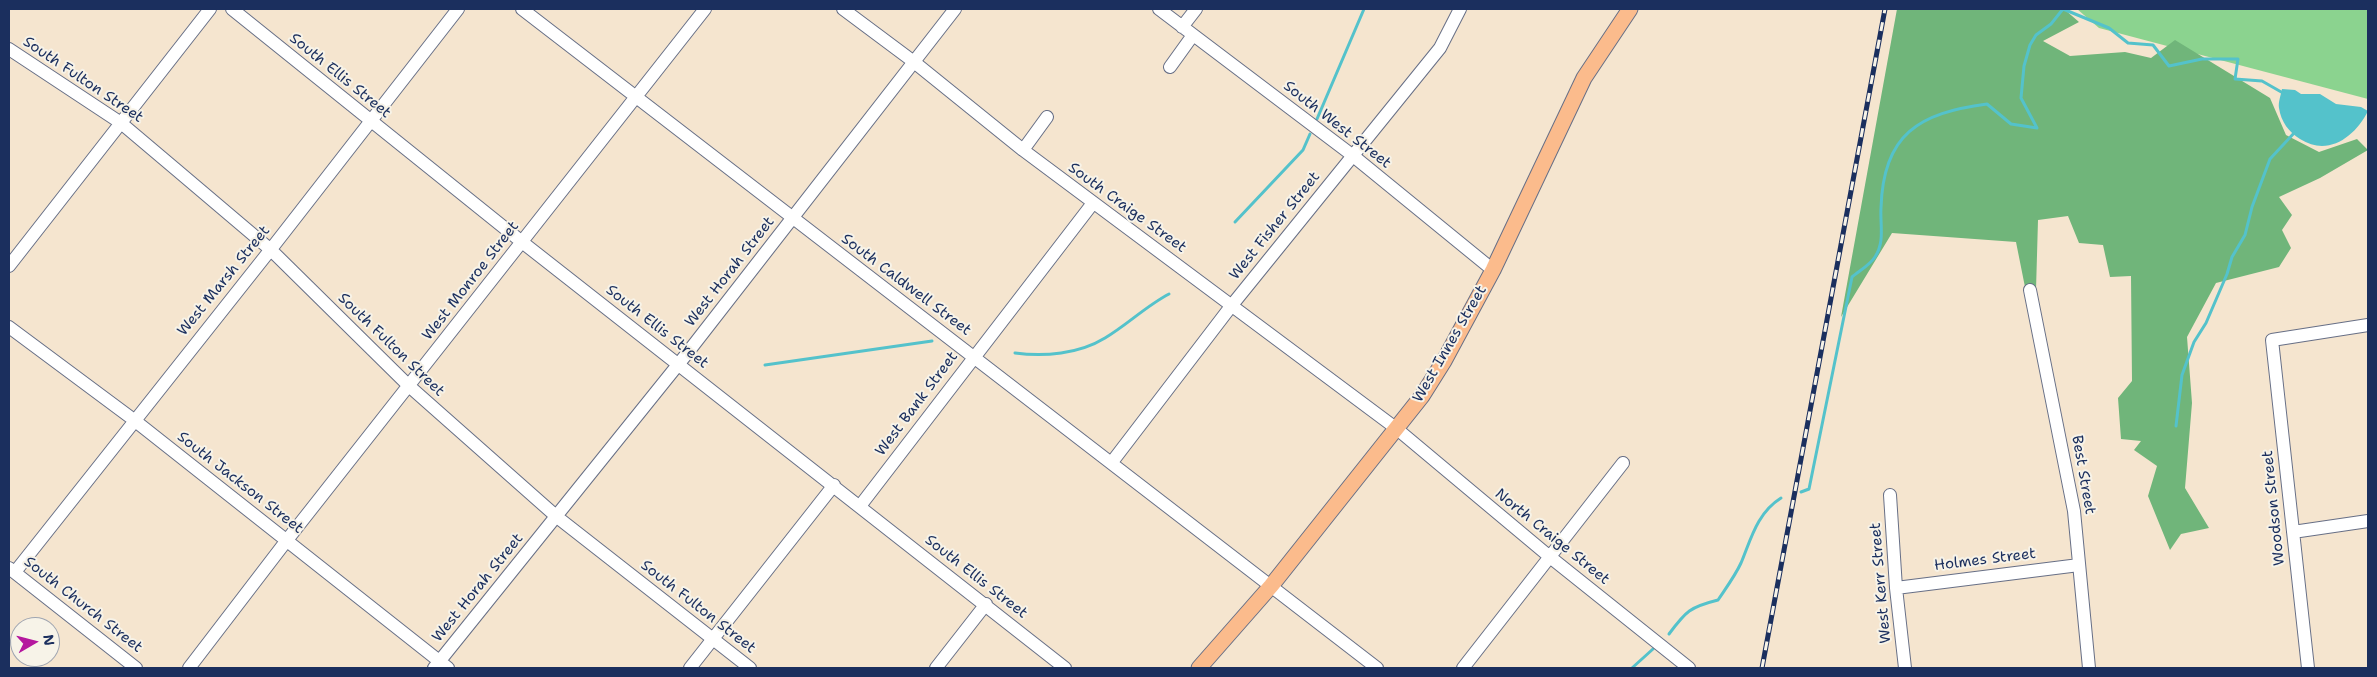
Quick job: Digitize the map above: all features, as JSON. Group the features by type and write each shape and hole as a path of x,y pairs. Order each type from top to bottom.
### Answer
{"main road":[{"name":"West Innes Street","path":"1198,668 1271,586 1422,396 1444,361 1493,270 1584,78 1630,9"}],"street":[{"path":"9,266 210,9"},
{"name":"South Ellis Street","path":"232,9 522,242 986,604 1065,668"},
{"name":"West Marsh Street","path":"12,570 271,250 458,9"},
{"name":"South Caldwell Street","path":"522,9 792,219 1112,462 1377,668"},
{"name":"West Monroe Street","path":"189,668 287,540 705,9"},
{"name":"South Craige Street","path":"842,9 914,62 1022,150 1397,429"},
{"name":"West Horah Street","path":"441,666 955,9"},
{"name":"South West Street","path":"1158,9 1352,156 1493,270"},
{"path":"1182,27 1196,9"},
{"name":"West Fisher Street","path":"1112,462 1232,306 1440,48 1460,9"},
{"path":"1170,67 1193,35"},
{"name":"South Fulton Street","path":"9,49 121,123 271,250 409,386 557,517 750,668"},
{"path":"1022,150 1046,116"},
{"name":"West Bank Street","path":"860,506 1093,203"},
{"name":"Best Street","path":"2030,290 2074,510 2089,668"},
{"name":"Woodson Street","path":"2308,668 2272,340 2368,325"},
{"name":"South Jackson Street","path":"9,327 134,420 287,540 441,666"},
{"name":"North Craige Street","path":"1397,429 1550,557 1688,668"},
{"path":"1463,668 1623,463"},
{"path":"690,668 834,486"},
{"name":"West Kerr Street","path":"1890,495 1896,588 1905,668"},
{"path":"2293,532 2368,521"},
{"name":"Holmes Street","path":"1896,588 2079,564"},
{"name":"South Church Street","path":"12,570 136,668"},
{"path":"936,668 986,604"}],"green space":[{"path":"1897,9 2064,9 2079,22 2043,41 2070,56 2125,52 2151,58 2175,40 2270,98 2286,135 2319,152 2357,139 2368,150 2320,178 2279,197 2292,215 2282,230 2291,248 2279,267 2216,283 2187,337 2192,403 2185,488 2209,528 2181,534 2170,550 2148,496 2157,466 2134,450 2141,441 2121,439 2118,398 2132,381 2131,276 2110,277 2103,245 2079,243 2068,216 2038,220 2036,290 2026,292 2016,242 1892,233 1841,317"},
{"path":"2077,9 2368,9 2368,99 2099,28"}],"water":[{"path":"2282,89 2295,90 2301,94 2320,94 2336,104 2361,107 2368,111 2356,129 2340,142 2321,146 2310,144 2296,136 2284,122 2279,106"}],"waterway":[{"path":"1317,119 1364,9"},
{"path":"2063,9 2109,28 2128,43 2153,45 2169,66 2202,59 2238,59 2235,79 2262,81 2283,93"},
{"path":"1801,492 1809,489 1852,277 1873,260 1880,245 1883,183 1889,162 1897,145 1909,132 1924,121 1963,108 1987,104 2011,124 2037,128 2021,98 2024,66 2030,45 2036,35 2051,24 2063,9"},
{"path":"2176,426 2182,375 2194,342 2206,323 2227,274 2232,257 2245,235 2252,207 2270,159 2295,132"},
{"path":"1235,222 1303,150 1310,134"},
{"path":"1015,353 1038,355 1084,348 1105,338 1169,294"},
{"path":"765,365 932,341"},
{"path":"1669,634 1689,611 1718,600 1739,568 1760,519 1781,498"},
{"path":"1632,668 1653,649"}],"railway":[{"path":"1762,668 1885,9"}]}
